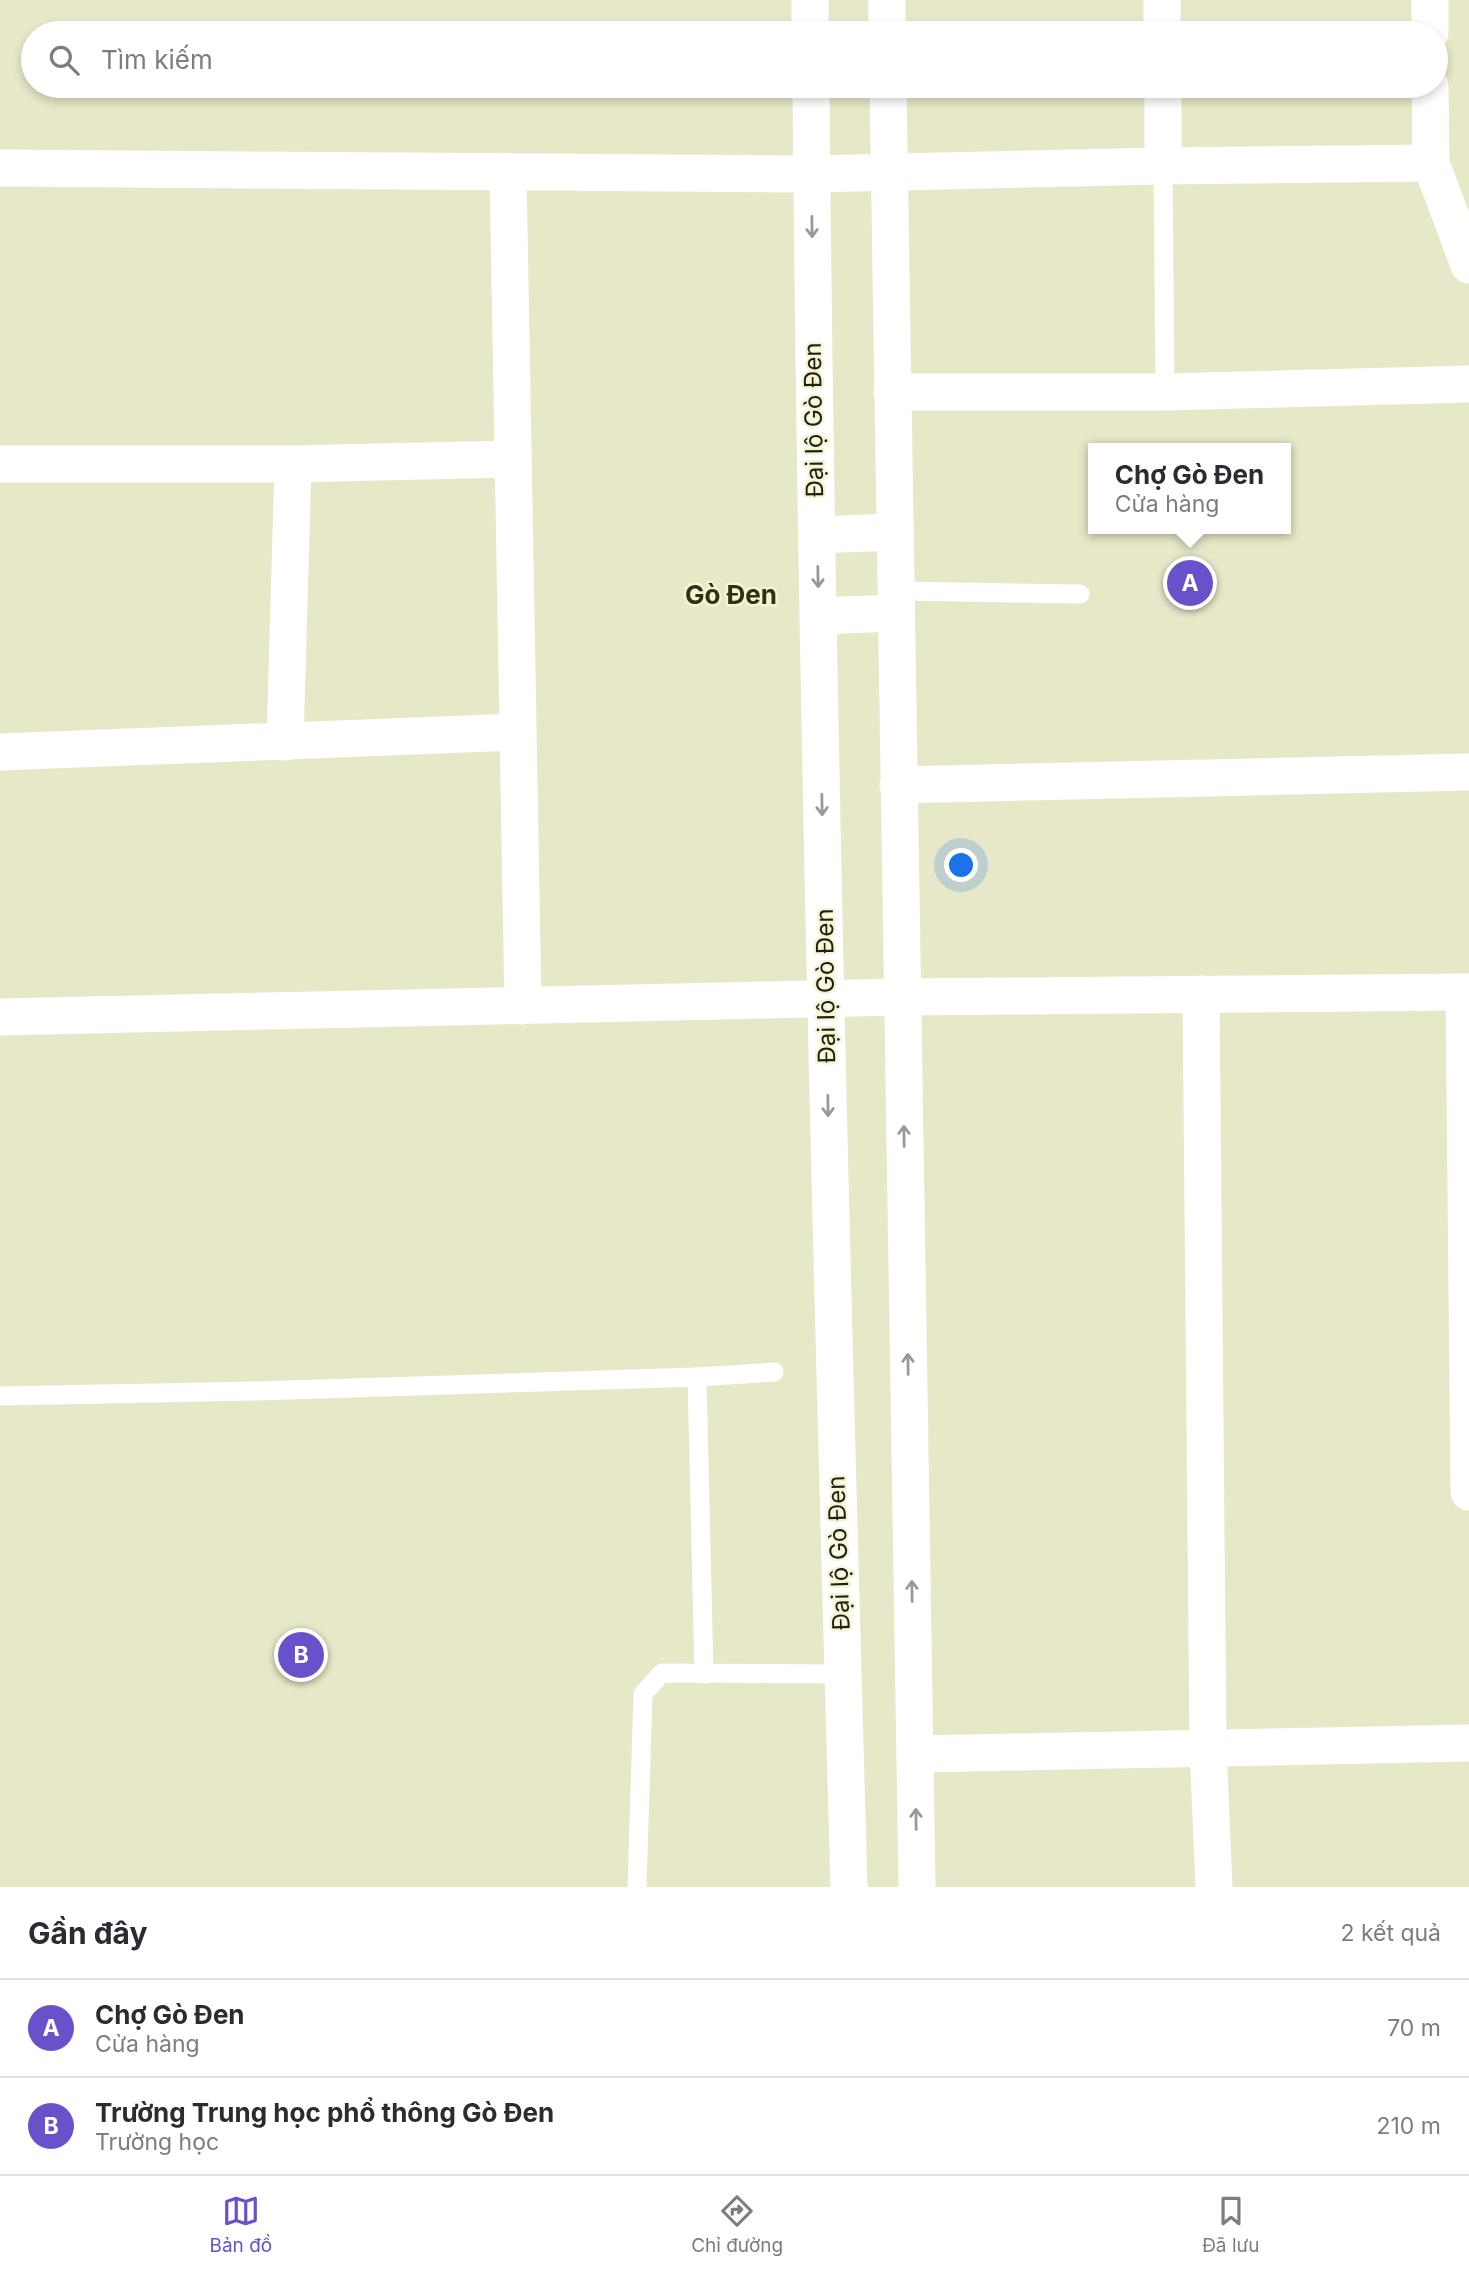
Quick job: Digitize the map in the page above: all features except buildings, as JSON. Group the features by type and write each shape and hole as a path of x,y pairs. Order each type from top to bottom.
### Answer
{"street":[{"path":"810,0 810,21"},
{"path":"887,0 887,21"},
{"path":"1162,0 1162,21"},
{"path":"1430,0 1430,21"},
{"name":"Đại lộ Gò Đen","path":"811,98 826,999 849,1887"},
{"path":"888,98 917,1887"},
{"path":"1163,98 1163,166"},
{"path":"1430,98 1431,163 1469,265"},
{"path":"0,168 889,174 1163,166 1431,163"},
{"path":"508,172 523,1006"},
{"path":"892,392 1166,392 1469,384"},
{"path":"0,464 293,464 513,459"},
{"path":"285,742 293,464"},
{"path":"817,535 894,532"},
{"path":"818,616 896,602"},
{"path":"0,752 518,732"},
{"path":"898,785 1469,772"},
{"path":"0,1017 902,997 1466,992 1469,1492"},
{"path":"1202,994 1208,1748 1213,1887"},
{"path":"915,1754 1469,1743"}],"lane":[{"path":"1163,166 1166,392"},
{"path":"896,602 1080,594"},
{"path":"0,1396 257,1391 697,1377 774,1372"},
{"path":"697,1377 704,1674"},
{"path":"637,1887 643,1694 662,1673 843,1674"}],"place":[{"name":"Chợ Gò Đen","path":"1190,583"},
{"name":"Trường Trung học phổ thông Gò Đen","path":"301,1655"}],"district":[{"name":"Gò Đen","path":"731,595"}]}
